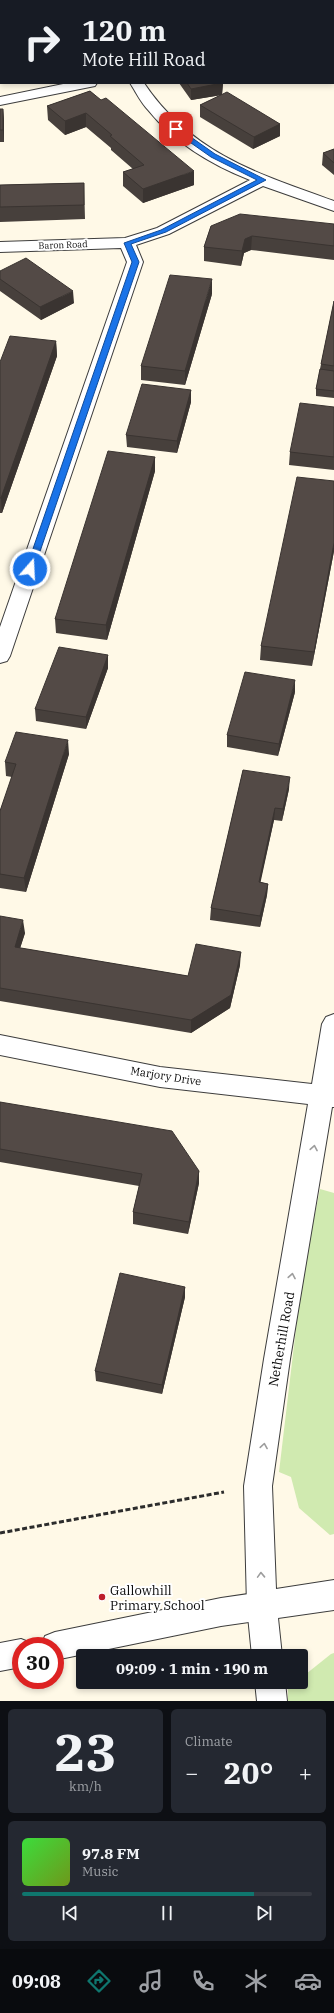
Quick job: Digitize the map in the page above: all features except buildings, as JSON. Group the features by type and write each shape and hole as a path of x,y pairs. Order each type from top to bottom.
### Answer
{"street":[{"path":"0,101 85,84"},
{"path":"138,84 145,98 165,120 188,139 213,156 262,180 334,206"},
{"name":"Baron Road","path":"0,247 127,243 163,231 262,180"},
{"path":"0,656 136,262 127,243"},
{"name":"Netherhill Road","path":"266,1649 262,1606 258,1486 277,1359 329,1096 334,1024"},
{"name":"Marjory Drive","path":"0,1045 160,1077 329,1096"},
{"path":"262,1606 334,1596"},
{"path":"271,1689 272,1701"}],"lane":[{"path":"64,1644 221,1612 262,1606"},
{"path":"0,1657 12,1655"}],"path":[{"path":"0,1533 258,1486"}],"green space":[{"path":"320,1189 334,1193 334,1534 330,1535 299,1508 291,1477 279,1472 302,1278"},
{"path":"334,1653 334,1701 288,1701 288,1689 308,1689 308,1672"}],"place":[{"name":"Gallowhill Primary School","path":"102,1597"}],"route":[{"path":"30,569 136,262 127,243 163,231 262,180 213,156 176,129"}]}
